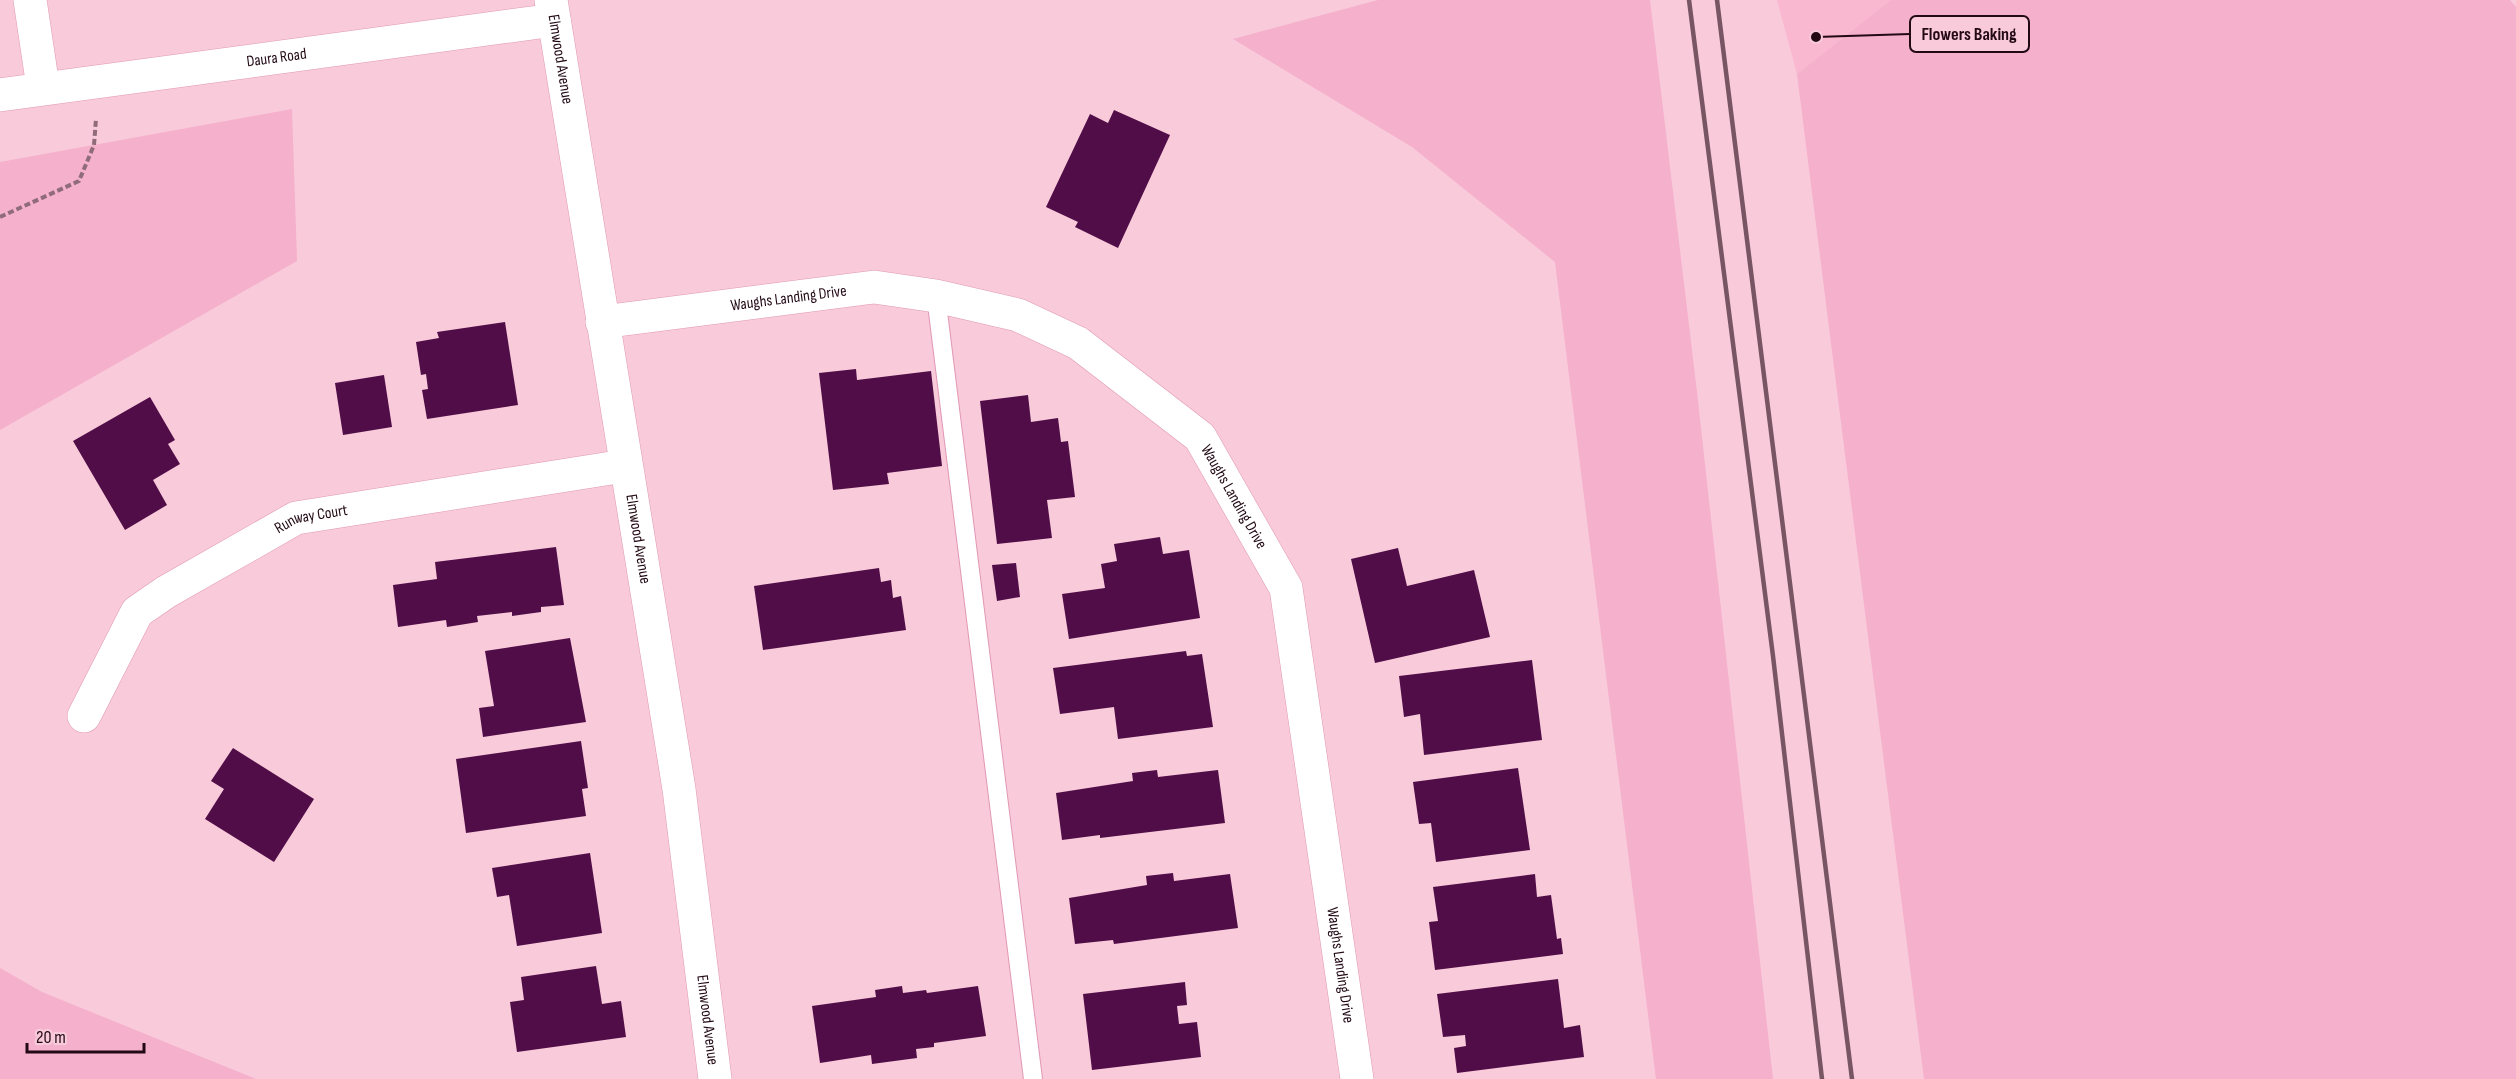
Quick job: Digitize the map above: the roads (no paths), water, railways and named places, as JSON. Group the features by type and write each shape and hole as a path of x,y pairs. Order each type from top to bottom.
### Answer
{"street":[{"path":"30,0 43,87"},
{"name":"Daura Road","path":"0,95 553,10"},
{"name":"Elmwood Avenue","path":"553,10 624,466 679,789 715,1079"},
{"name":"Waughs Landing Drive","path":"602,322 874,287 936,296 1018,315 1078,343 1200,437 1286,588 1357,1079"},
{"name":"Runway Court","path":"84,716 137,612 166,592 296,518 624,466"}],"lane":[{"path":"936,296 1034,1079"}],"railway":[{"path":"1689,0 1773,656 1822,1079"},
{"path":"1717,0 1852,1079"}],"place":[{"name":"Flowers Baking","path":"1816,37"}]}
